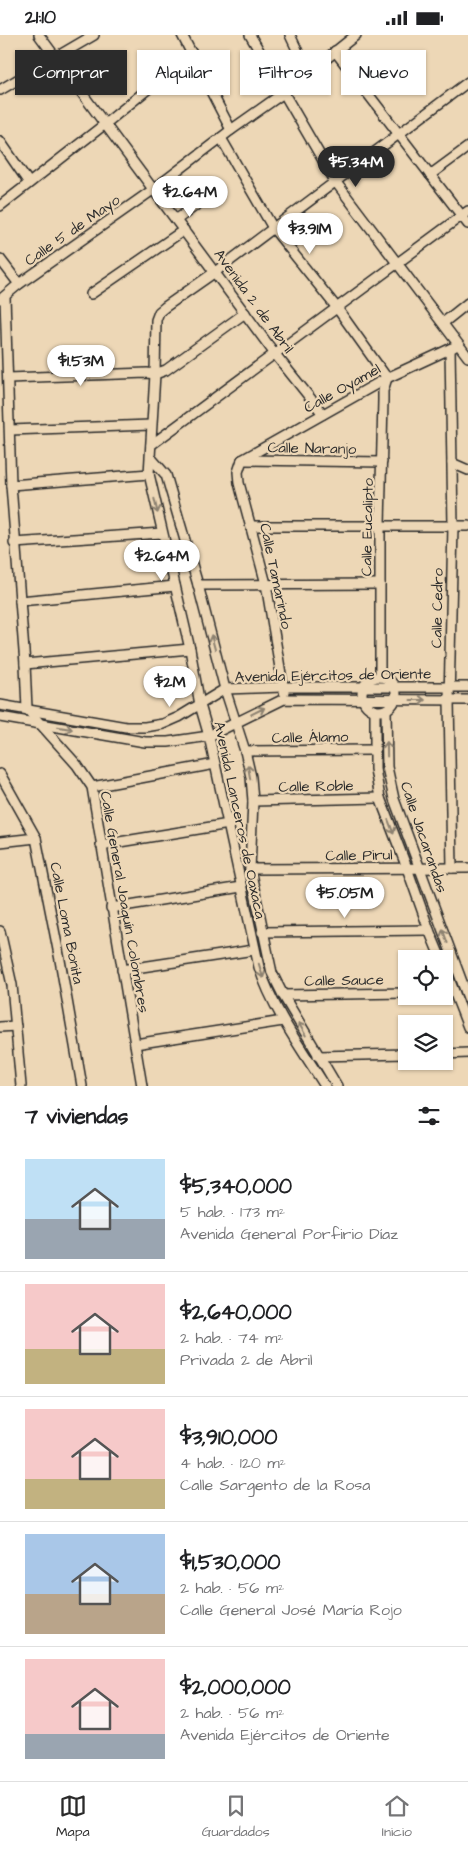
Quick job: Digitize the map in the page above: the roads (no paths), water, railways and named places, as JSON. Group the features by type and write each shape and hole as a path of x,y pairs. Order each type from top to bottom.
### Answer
{"street":[{"name":"Avenida 2 de Abril","path":"40,35 50,50"},
{"path":"69,50 94,35"},
{"path":"182,35 190,50"},
{"path":"250,35 258,50"},
{"path":"290,35 297,50"},
{"name":"Calle 5 de Mayo","path":"331,54 356,35"},
{"path":"335,51 430,175 465,214 468,224"},
{"path":"0,90 15,81"},
{"path":"215,272 468,82"},
{"name":"Avenida 2 de Abril","path":"83,95 184,229 244,313 323,414"},
{"path":"0,206 141,95"},
{"path":"213,95 231,130"},
{"name":"Calle 5 de Mayo","path":"3,298 19,283 154,189 281,95"},
{"path":"283,95 335,181 443,323 454,347 468,357"},
{"path":"221,138 273,228 337,308 387,378"},
{"path":"0,141 29,183"},
{"path":"430,175 468,147"},
{"path":"176,220 210,195"},
{"path":"151,445 465,214"},
{"path":"91,293 184,229"},
{"path":"0,259 19,283"},
{"name":"Avenida Lanceros de Oaxaca","path":"215,272 159,312 156,319 149,474 190,649 200,705 209,736 254,950 265,986 283,1021 324,1086"},
{"path":"3,298 14,543 26,664 27,709"},
{"path":"443,323 468,303"},
{"path":"8,379 155,374 166,370 244,313"},
{"name":"Calle Oyamel","path":"242,460 387,378 454,347"},
{"name":"Calle Cedro","path":"452,868 449,700 453,526 454,347"},
{"name":"Calle Eucalipto","path":"380,677 380,525 383,391 387,378"},
{"path":"10,430 151,425"},
{"name":"Avenida Lanceros de Oaxaca","path":"151,458 166,475 198,585 225,689 245,751 253,801 250,869 272,973 318,1056 337,1086"},
{"name":"Calle Naranjo","path":"242,460 382,463"},
{"name":"Calle Tamarindo","path":"242,460 238,472 239,483 266,585 284,699"},
{"path":"452,463 468,470"},
{"path":"11,485 149,474"},
{"path":"251,525 468,526"},
{"path":"14,543 162,533"},
{"path":"198,585 380,584"},
{"path":"20,601 175,586"},
{"path":"26,664 190,649"},
{"path":"380,677 390,681 395,687 395,700 386,709 375,711 367,707 362,699 362,688 371,678 380,677"},
{"name":"Avenida Ejércitos de Oriente","path":"0,705 126,727 144,727 163,724 200,705 225,689 283,687 468,687"},
{"name":"Avenida Ejércitos de Oriente","path":"0,717 146,742 168,742 209,736 284,699 468,700"},
{"name":"Calle General Joaquín Colombres","path":"27,709 77,765 92,787 142,1086"},
{"name":"Calle Jacarandas","path":"386,709 387,767 394,799 450,950"},
{"name":"Calle Jacarandas","path":"375,711 375,769 380,798 437,950"},
{"name":"Calle Álamo","path":"245,751 374,750"},
{"path":"92,787 215,765"},
{"path":"375,769 387,767"},
{"name":"Calle Loma Bonita","path":"0,776 36,838 82,1086"},
{"name":"Calle Roble","path":"253,801 380,798"},
{"path":"101,845 228,824"},
{"path":"0,842 36,838"},
{"name":"Calle Pirul","path":"250,869 468,868"},
{"path":"111,908 241,887"},
{"path":"262,932 429,930"},
{"path":"0,931 12,985 20,1086"},
{"path":"122,970 254,950"},
{"name":"Calle Jacarandas","path":"453,959 468,998"},
{"path":"454,992 467,1022"},
{"name":"Calle Sauce","path":"283,995 398,993"},
{"path":"136,1044 283,1021"},
{"path":"0,1027 16,1026"},
{"path":"453,1054 468,1053"},
{"path":"318,1056 398,1054"}]}
